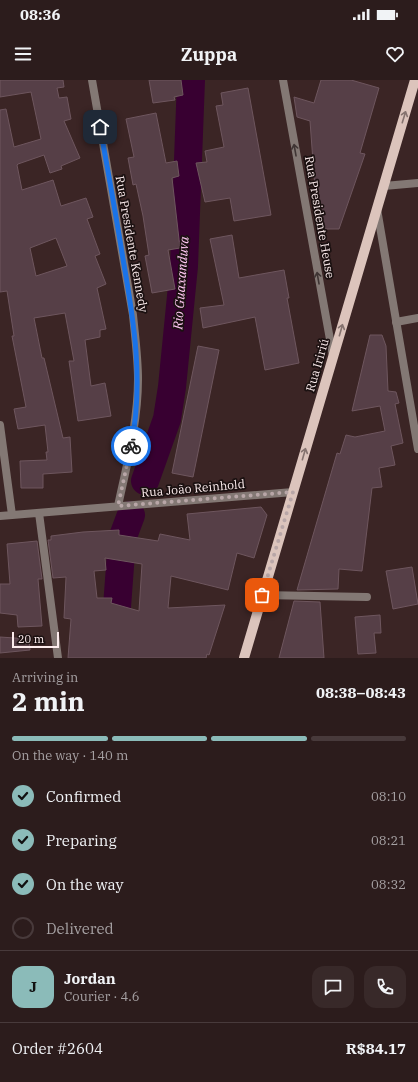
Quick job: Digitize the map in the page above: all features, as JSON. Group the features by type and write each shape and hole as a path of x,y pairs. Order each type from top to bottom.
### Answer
{"main road":[{"name":"Rua Iririú","path":"244,658 415,80"}],"street":[{"name":"Rua Presidente Kennedy","path":"92,80 133,315 138,380 133,437 118,506"},
{"name":"Rua Presidente Heuse","path":"283,80 333,357"},
{"path":"384,186 418,184"},
{"path":"377,208 418,449"},
{"path":"396,322 418,318"},
{"path":"0,425 12,515"},
{"name":"Rua João Reinhold","path":"0,516 293,492"},
{"path":"39,513 58,658"},
{"path":"262,595 367,597"}],"building":[{"path":"0,80 63,80 64,87 57,88 59,98 67,97 71,119 64,121 80,158 61,166 62,169 50,173 44,155 18,164 22,190 53,180 61,206 86,198 93,217 87,219 100,254 95,256 106,284 97,288 106,329 100,330 100,337 85,340 91,386 105,383 111,416 78,421 69,361 74,361 65,313 34,318 42,358 44,358 63,438 70,437 72,472 43,474 43,488 21,488 20,461 47,460 46,452 48,452 45,425 18,429 14,409 26,407 12,336 14,336 7,291 0,292 0,110 6,109 14,147 41,139 31,92 0,97","holes":["56,238 67,266 36,276 30,248"]},
{"path":"149,80 181,80 183,95 174,97 175,100 153,103"},
{"path":"321,80 351,80 379,88 360,153 365,154 339,229 318,229 310,121 297,117 294,97 314,103"},
{"path":"248,88 271,215 234,221 230,198 205,202 196,163 207,162 205,151 224,147 216,106 223,105 221,93"},
{"path":"156,113 166,163 177,161 179,176 172,178 180,248 168,250 175,289 152,293 145,256 149,255 143,216 136,184 133,185 128,158 134,157 126,119"},
{"path":"232,235 239,278 284,270 289,298 287,298 299,363 265,370 255,317 203,328 200,308 224,305 210,239"},
{"path":"370,335 382,335 386,346 388,391 396,392 399,403 395,404 403,443 391,446 395,465 379,468 382,487 372,488 362,571 339,569 338,589 297,590 337,453 340,454 346,435 355,437 385,431 380,406 352,411"},
{"path":"198,346 219,350 193,477 172,473"},
{"path":"261,507 267,515 254,558 237,553 228,590 171,576 168,608 225,605 209,655 207,654 206,658 68,658 71,619 64,618 66,577 53,578 48,540 51,540 51,536 119,530 119,535 158,541 160,534 190,540 187,514","holes":["105,558 142,564 139,611 111,603 112,598 97,598 94,571 106,570"]},
{"path":"37,541 42,579 38,579 42,626 18,627 17,615 0,613 0,584 10,584 7,544"},
{"path":"412,567 418,604 393,609 386,571"},
{"path":"294,601 320,602 324,658 279,658"},
{"path":"380,615 381,633 374,633 376,653 358,654 355,617"},
{"path":"0,637 29,639 30,650 0,653"}],"waterway":[{"name":"Rio Guaxanduva","path":"145,481 167,419 172,387 184,266 191,80"},
{"name":"Rio Guaxanduva","path":"103,658 117,607 122,539 131,515"}],"way so far":[{"path":"131,446 118,506 293,492 262,595"}],"route":[{"path":"100,127 133,315 138,380 131,446"}]}
